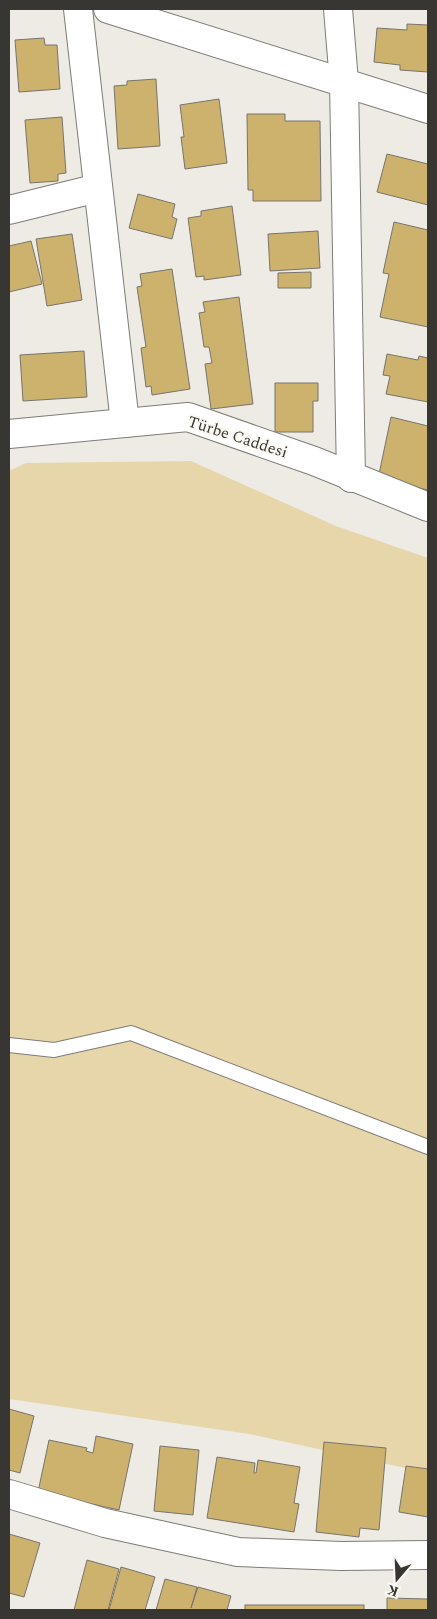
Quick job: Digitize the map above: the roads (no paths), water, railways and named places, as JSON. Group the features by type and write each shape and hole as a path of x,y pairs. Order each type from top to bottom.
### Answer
{"street":[{"path":"78,9 124,423"},
{"path":"108,9 428,109"},
{"path":"338,9 344,82 351,478"},
{"path":"9,210 98,188"},
{"name":"Türbe Caddesi","path":"9,434 188,417 314,461 351,478 428,507"},
{"path":"9,1494 105,1523 238,1552 341,1556 428,1555"}],"lane":[{"path":"9,1045 54,1050 131,1033 428,1147"}]}
